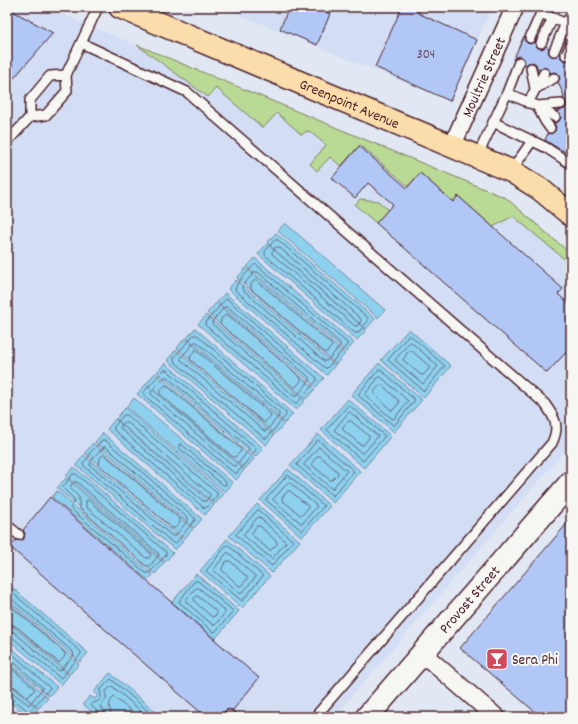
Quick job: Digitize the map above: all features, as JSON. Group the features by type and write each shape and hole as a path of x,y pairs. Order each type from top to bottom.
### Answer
{"main road":[{"name":"Greenpoint Avenue","path":"120,7 511,171 540,189 571,215"}],"street":[{"name":"Moultrie Street","path":"452,146 515,7"},
{"name":"Provost Street","path":"367,717 422,653 569,490"},
{"path":"422,653 496,717"}],"lane":[{"path":"7,142 30,117 46,115 67,91 66,76 98,7"},
{"path":"530,38 541,13 568,24"},
{"path":"554,51 571,15"},
{"path":"541,44 553,18"},
{"path":"81,43 187,92 545,404 552,414 556,424 556,435 552,443 315,717"},
{"path":"566,55 571,43"},
{"path":"477,157 507,93 519,62"},
{"path":"532,68 535,88"},
{"path":"528,103 544,73"},
{"path":"30,117 30,100 50,76 66,76"},
{"path":"535,88 554,78"},
{"path":"507,93 537,106 555,117"},
{"path":"537,106 561,104"},
{"path":"537,106 550,128"},
{"path":"493,122 532,140 571,164"},
{"path":"511,171 532,140"},
{"path":"7,525 19,535"}],"shaded area":[{"path":"7,7 45,7 506,198 571,254 571,444 334,717 7,717"},
{"path":"220,7 492,7 450,101"}],"green space":[{"path":"137,45 506,198 571,254 571,260 569,263 513,216 493,227 458,196 453,202 420,173 408,186 360,145 341,166 330,157 317,171 310,164 326,145 309,131 302,135 277,113 263,128 216,88 208,97"},
{"path":"360,199 378,201 388,210 376,223 355,205"}],"water":[{"path":"285,223 385,310 378,318 278,231"},
{"path":"276,233 375,319 366,329 267,243"},
{"path":"267,244 366,330 357,340 258,254"},
{"path":"255,258 354,343 346,352 247,267"},
{"path":"246,268 345,354 336,364 237,278"},
{"path":"236,280 335,365 327,375 228,289"},
{"path":"225,293 324,378 316,387 217,302"},
{"path":"216,303 315,389 306,399 207,313"},
{"path":"206,315 305,400 296,410 198,324"},
{"path":"195,328 293,414 285,423 187,338"},
{"path":"409,329 451,366 424,398 381,360"},
{"path":"185,338 284,424 275,434 177,348"},
{"path":"176,350 274,435 266,445 167,360"},
{"path":"165,363 263,448 255,457 157,372"},
{"path":"379,363 422,400 394,432 351,395"},
{"path":"155,373 254,459 245,469 146,384"},
{"path":"146,384 244,470 236,480 137,394"},
{"path":"134,398 233,483 225,492 126,407"},
{"path":"348,399 391,436 364,468 321,430"},
{"path":"125,408 224,494 215,504 116,419"},
{"path":"115,419 214,505 205,515 107,429"},
{"path":"103,433 202,519 194,528 95,442"},
{"path":"318,434 360,471 333,503 290,465"},
{"path":"93,443 193,529 184,539 85,453"},
{"path":"84,455 183,541 175,550 76,465"},
{"path":"74,467 173,553 165,562 66,476"},
{"path":"288,469 330,506 302,537 260,500"},
{"path":"66,478 164,563 155,574 57,488"},
{"path":"57,491 153,575 148,580 52,497"},
{"path":"257,504 300,541 272,573 229,536"},
{"path":"227,539 270,576 242,608 200,571"},
{"path":"196,574 239,611 215,639 172,602"},
{"path":"7,583 88,653 80,662 7,599"},
{"path":"7,601 79,664 70,674 7,619"},
{"path":"7,621 69,675 61,685 7,638"},
{"path":"7,644 57,687 49,696 7,660"},
{"path":"7,662 48,698 39,708 7,681"},
{"path":"110,673 155,711 149,717 98,717 83,704 90,696 95,699 98,695 94,692"},
{"path":"7,682 38,709 31,717 28,717 7,699"}],"building":[{"path":"289,7 313,7 330,14 317,45 280,29"},
{"path":"402,7 421,7 418,13 477,40 450,101 375,67"},
{"path":"7,8 53,33 7,86"},
{"path":"524,36 527,43 531,44 535,41 538,48 542,49 546,46 549,48 548,52 551,56 557,56 560,53 563,60 567,61 571,58 571,154 559,149 545,140 548,133 551,134 555,131 556,127 554,123 558,122 561,118 557,111 565,109 567,103 563,98 564,96 558,82 560,78 557,73 550,73 549,70 544,67 538,70 536,64 533,62 524,65 524,59 521,56 518,56 513,60"},
{"path":"359,146 407,188 420,173 453,202 458,196 563,289 558,294 571,306 571,347 547,373 376,223 393,204 368,183 355,198 332,178"},
{"path":"50,497 259,678 233,710 226,710 223,717 206,717 10,547 16,540 21,541 24,539 25,533 23,530"},
{"path":"571,519 571,717 541,717 460,648"}],"place":[{"name":"Sera Phi","path":"497,659"}]}
